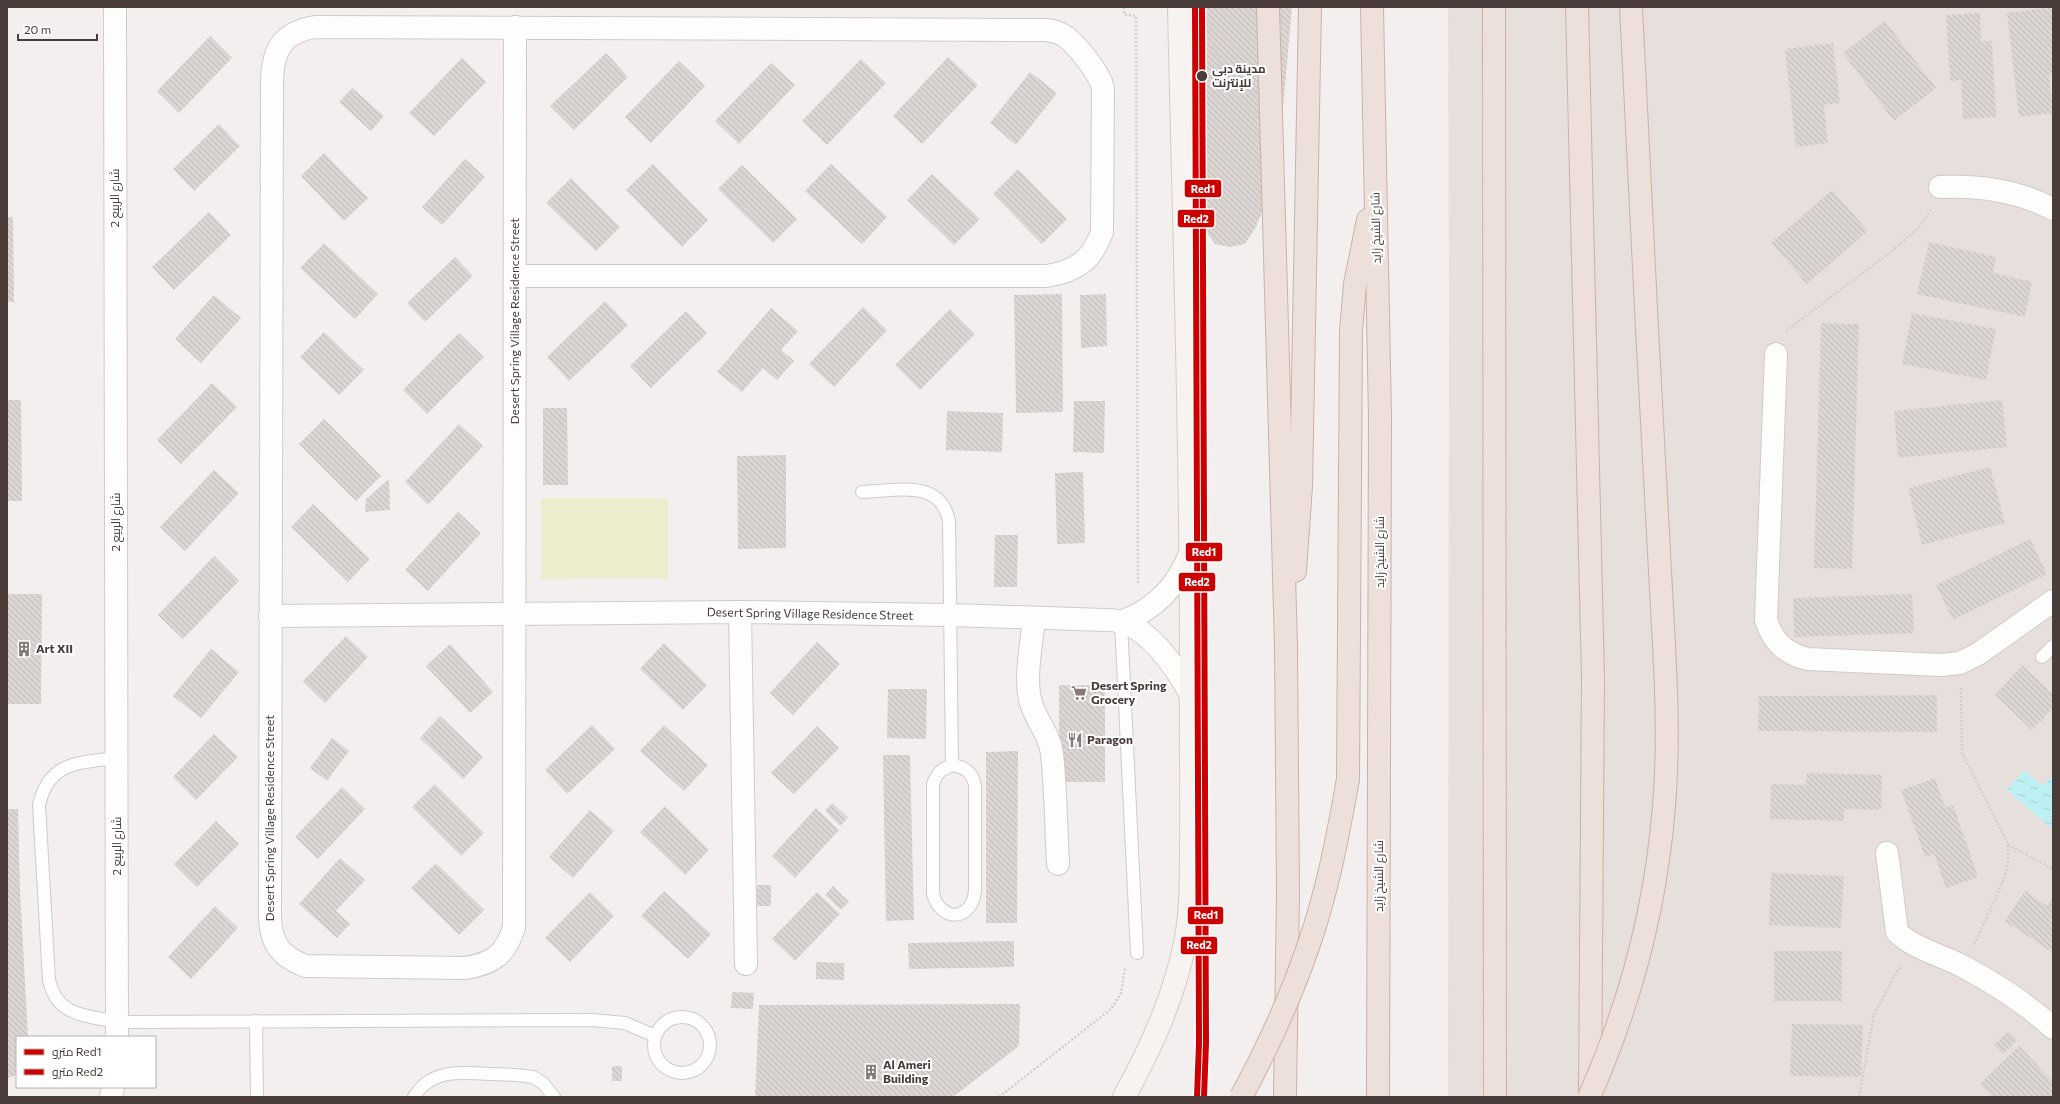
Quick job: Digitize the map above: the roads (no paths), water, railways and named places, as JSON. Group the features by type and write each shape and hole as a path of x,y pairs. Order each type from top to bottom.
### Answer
{"highway":[{"path":"1268,7 1286,646 1288,892 1285,1097"},
{"path":"1286,646 1294,585 1301,486 1310,7"},
{"name":"شارع الشيخ زايد","path":"1372,7 1380,418 1378,1097"},
{"path":"1494,7 1495,1097"},
{"path":"1577,7 1593,678 1590,1097"},
{"path":"1590,1097 1623,1012 1638,962 1649,910 1664,806 1667,700 1631,7"},
{"path":"1241,1097 1264,1054 1288,1001 1308,947 1325,892 1338,836 1348,779 1351,331 1355,284 1360,254 1376,194"}],"main road":[{"path":"1124,1097 1144,1060 1163,1018 1177,975 1186,936 1190,903 1192,799 1191,551 1179,7"}],"street":[{"name":"شارع الربيع 2","path":"114,7 117,1030"},
{"name":"Desert Spring Village Residence Street","path":"315,26 516,27 514,927 510,940 502,952 492,960 479,966 466,968 305,966 288,957 275,943 271,931 270,918 272,68 281,43 291,34 302,29 315,26"},
{"path":"515,276 1047,276 1062,274 1076,268 1088,258 1097,246 1102,232 1104,216 1103,88 1101,79 1096,71 1067,38 1057,32 1038,30 516,27"},
{"path":"1940,187 1967,186 1994,189 2020,195 2053,209"},
{"path":"1776,354 1766,620 1771,635 1780,646 1792,655 1807,659 1941,665 1960,663 1978,654 2053,601"},
{"name":"Desert Spring Village Residence Street","path":"270,616 740,612 950,615 1113,621 1148,609 1170,590 1186,565 1191,551"},
{"path":"740,612 746,964"},
{"path":"1034,618 1029,695 1032,706 1044,728 1052,752 1058,864"},
{"path":"1113,621 1152,642 1168,658 1181,676 1191,695"},
{"path":"1887,853 1897,932 1904,940 1964,967 2019,1000 2053,1028"}],"lane":[{"path":"862,492 924,491 934,494 942,501 947,510 949,521 952,765"},
{"path":"1113,621 1137,953"},
{"path":"2042,658 2053,646"},
{"path":"116,758 77,763 62,768 50,777 42,790 39,805 49,980 52,993 58,1003 68,1010 117,1030 256,1021 592,1020 625,1023 654,1036"},
{"path":"952,765 968,770 973,777 975,785 975,891 974,901 969,909 961,914 951,915 942,911 936,904 933,894 933,784 936,775 943,768 952,765"},
{"path":"679,1016 691,1017 700,1022 707,1031 711,1042 710,1053 704,1063 695,1070 684,1073 673,1072 663,1066 656,1058 653,1047 654,1036 660,1026 669,1019 679,1016"},
{"path":"256,1021 257,1097"},
{"path":"414,1097 422,1086 431,1079 454,1072 533,1077 543,1083 554,1097"}],"water":[{"path":"2024,770 2043,786 2051,777 2053,779 2053,830 2007,790"}],"metro line":[{"name":"Red2","path":"1195,7 1199,1043 1197,1097"},
{"name":"Red1","path":"1202,7 1206,1043 1204,1097"}],"place":[{"name":"مدينة دبي للإنترنت","path":"1202,76"},
{"name":"Art XII","path":"24,649"},
{"name":"Desert Spring Grocery","path":"1079,693"},
{"name":"Paragon","path":"1075,740"},
{"name":"Al Ameri Building","path":"871,1072"}]}
